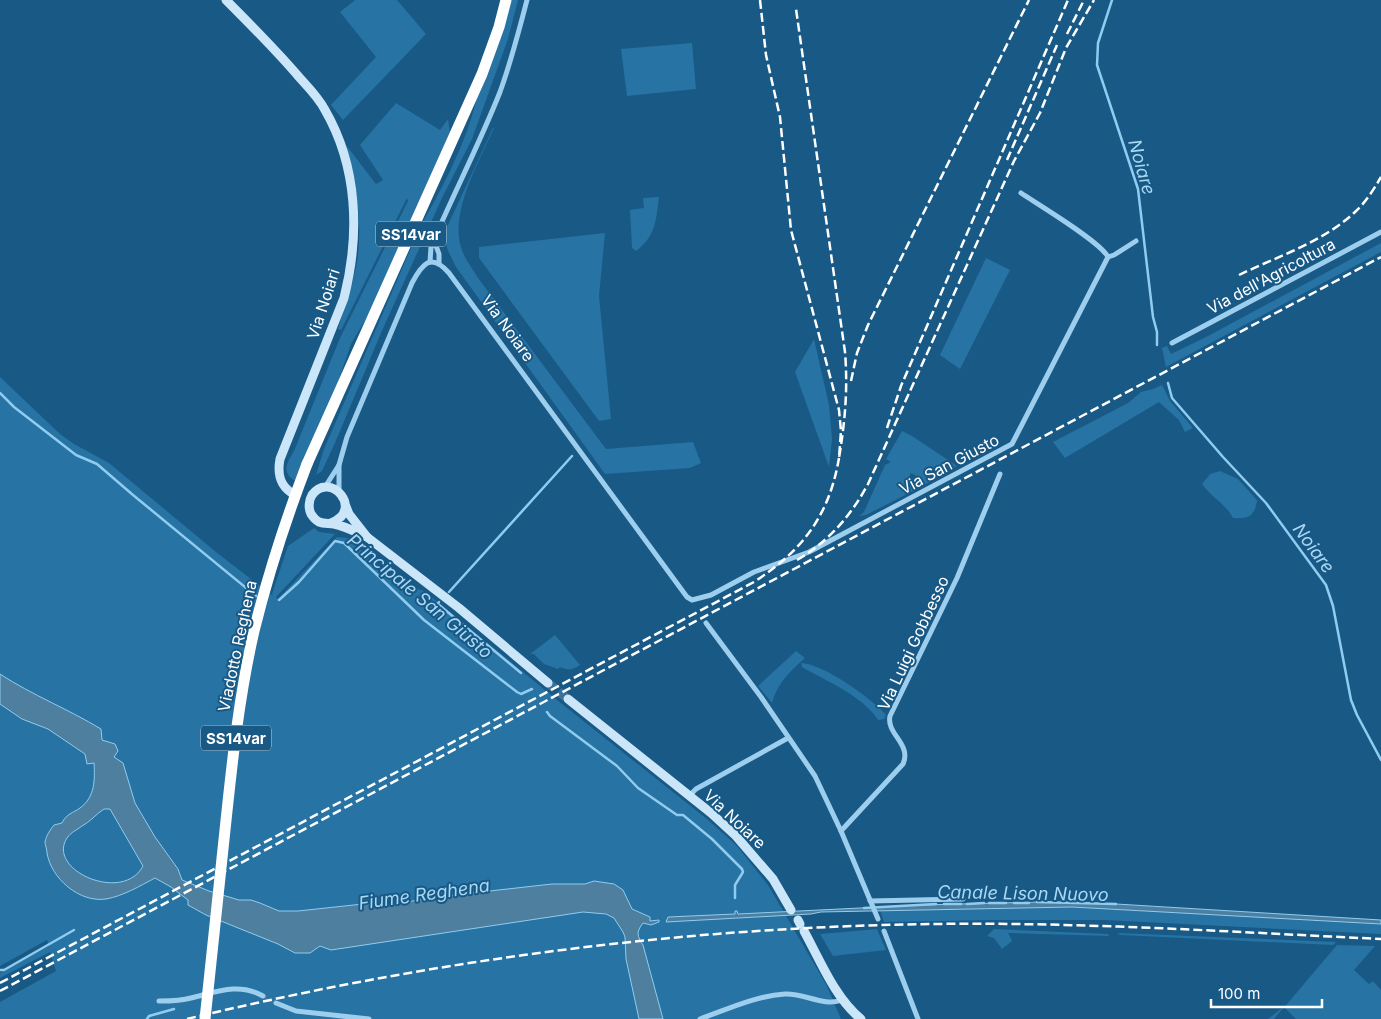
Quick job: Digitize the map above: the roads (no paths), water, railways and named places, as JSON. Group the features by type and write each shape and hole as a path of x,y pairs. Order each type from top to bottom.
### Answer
{"highway":[{"name":"Viadotto Reghena","path":"205,1019 228,802 246,674 254,632 274,558 307,464 482,74 499,27 506,0"}],"street":[{"name":"Via Noiari","path":"226,0 272,47 324,108 340,142 352,194 353,250 344,298 278,468 280,482 309,507"},
{"path":"430,262 436,235 500,91 515,46 527,0"},
{"path":"1021,193 1106,252 1108,257 1136,241"},
{"name":"Via dell'Agricoltura","path":"1172,343 1381,232"},
{"path":"325,488 339,464 348,437 412,283 420,268 430,262 439,264 439,254 435,243"},
{"name":"Via San Giusto","path":"690,600 711,595 754,572 809,552 1012,444 1108,257"},
{"name":"Via Noiare","path":"439,264 449,273 690,600"},
{"path":"339,464 339,492"},
{"name":"Via Luigi Gobbesso","path":"841,831 899,770 905,759 904,748 890,725 890,716 957,578 1000,474"},
{"path":"295,495 314,493 325,488 335,489 342,496 350,514 366,537"},
{"path":"314,493 310,498 309,507 311,515 315,519 320,522 348,528 366,537 459,608 548,683"},
{"path":"331,523 340,518 345,510 345,504"},
{"path":"706,623 761,697 815,776 841,831 878,919"},
{"path":"568,699 689,796"},
{"name":"Via Noiare","path":"788,738 696,789 689,796 711,813 746,847 773,879 791,910"},
{"path":"870,902 963,899"},
{"path":"800,925 843,1000 861,1019"},
{"path":"884,931 918,1019"},
{"path":"160,1001 190,999 235,988 256,991 264,996"},
{"path":"700,1019 746,1002 773,996 795,995 825,1002 843,1000"},
{"path":"276,1003 296,1011 369,1019"}],"waterway":[{"name":"Noiare","path":"1112,0 1098,43 1097,65 1138,189 1153,317 1157,332 1157,345"},
{"name":"Noiare","path":"1168,383 1172,398 1266,503 1326,585 1333,606 1351,700 1381,760"},
{"name":"Principale San Giusto","path":"0,393 14,407 76,455 97,464 256,596"},
{"path":"449,592 572,456"},
{"name":"Principale San Giusto","path":"279,600 299,582 335,541 344,543 424,620 517,692 521,694 532,689"},
{"path":"434,608 439,602"},
{"path":"438,604 521,673"},
{"name":"Principale San Giusto","path":"547,712 617,766 638,788 677,815 683,815 712,839 742,869 743,872 735,885 735,898"},
{"name":"Canale Lison Nuovo","path":"1037,902 1116,904"},
{"name":"Canale Lison Nuovo","path":"967,904 984,903"},
{"name":"Canale Lison Nuovo","path":"989,903 1006,903"},
{"name":"Canale Lison Nuovo","path":"1014,903 1029,903"},
{"name":"Canale Lison Nuovo","path":"864,908 936,904"},
{"name":"Canale Lison Nuovo","path":"944,904 961,904"},
{"path":"0,970 4,970 74,930"},
{"path":"147,1019 149,1016 174,1009"}],"tunnel":[{"path":"548,683 568,699"},
{"path":"263,996 276,1003"}],"railway":[{"path":"760,0 766,55 780,117 791,230 839,410 841,431 839,458 845,405 845,352 796,9"},
{"path":"851,381 857,353 868,325 1029,0"},
{"path":"887,428 901,386 1068,0"},
{"path":"1067,34 1084,0"},
{"path":"797,560 819,545 838,527 854,507 868,484 1014,161 1040,113 1066,48 1094,0"},
{"path":"1007,160 1057,45"},
{"path":"1239,275 1300,248 1330,231 1360,207 1381,177"},
{"path":"0,991 1381,257"},
{"path":"0,983 754,582 787,557 811,530 821,514 828,497 839,458"},
{"path":"187,1019 279,998 465,964 558,950 745,932 840,927 990,924 1158,928 1381,939"}],"water label":[{"name":"Fiume Reghena","path":"424,894"}]}
